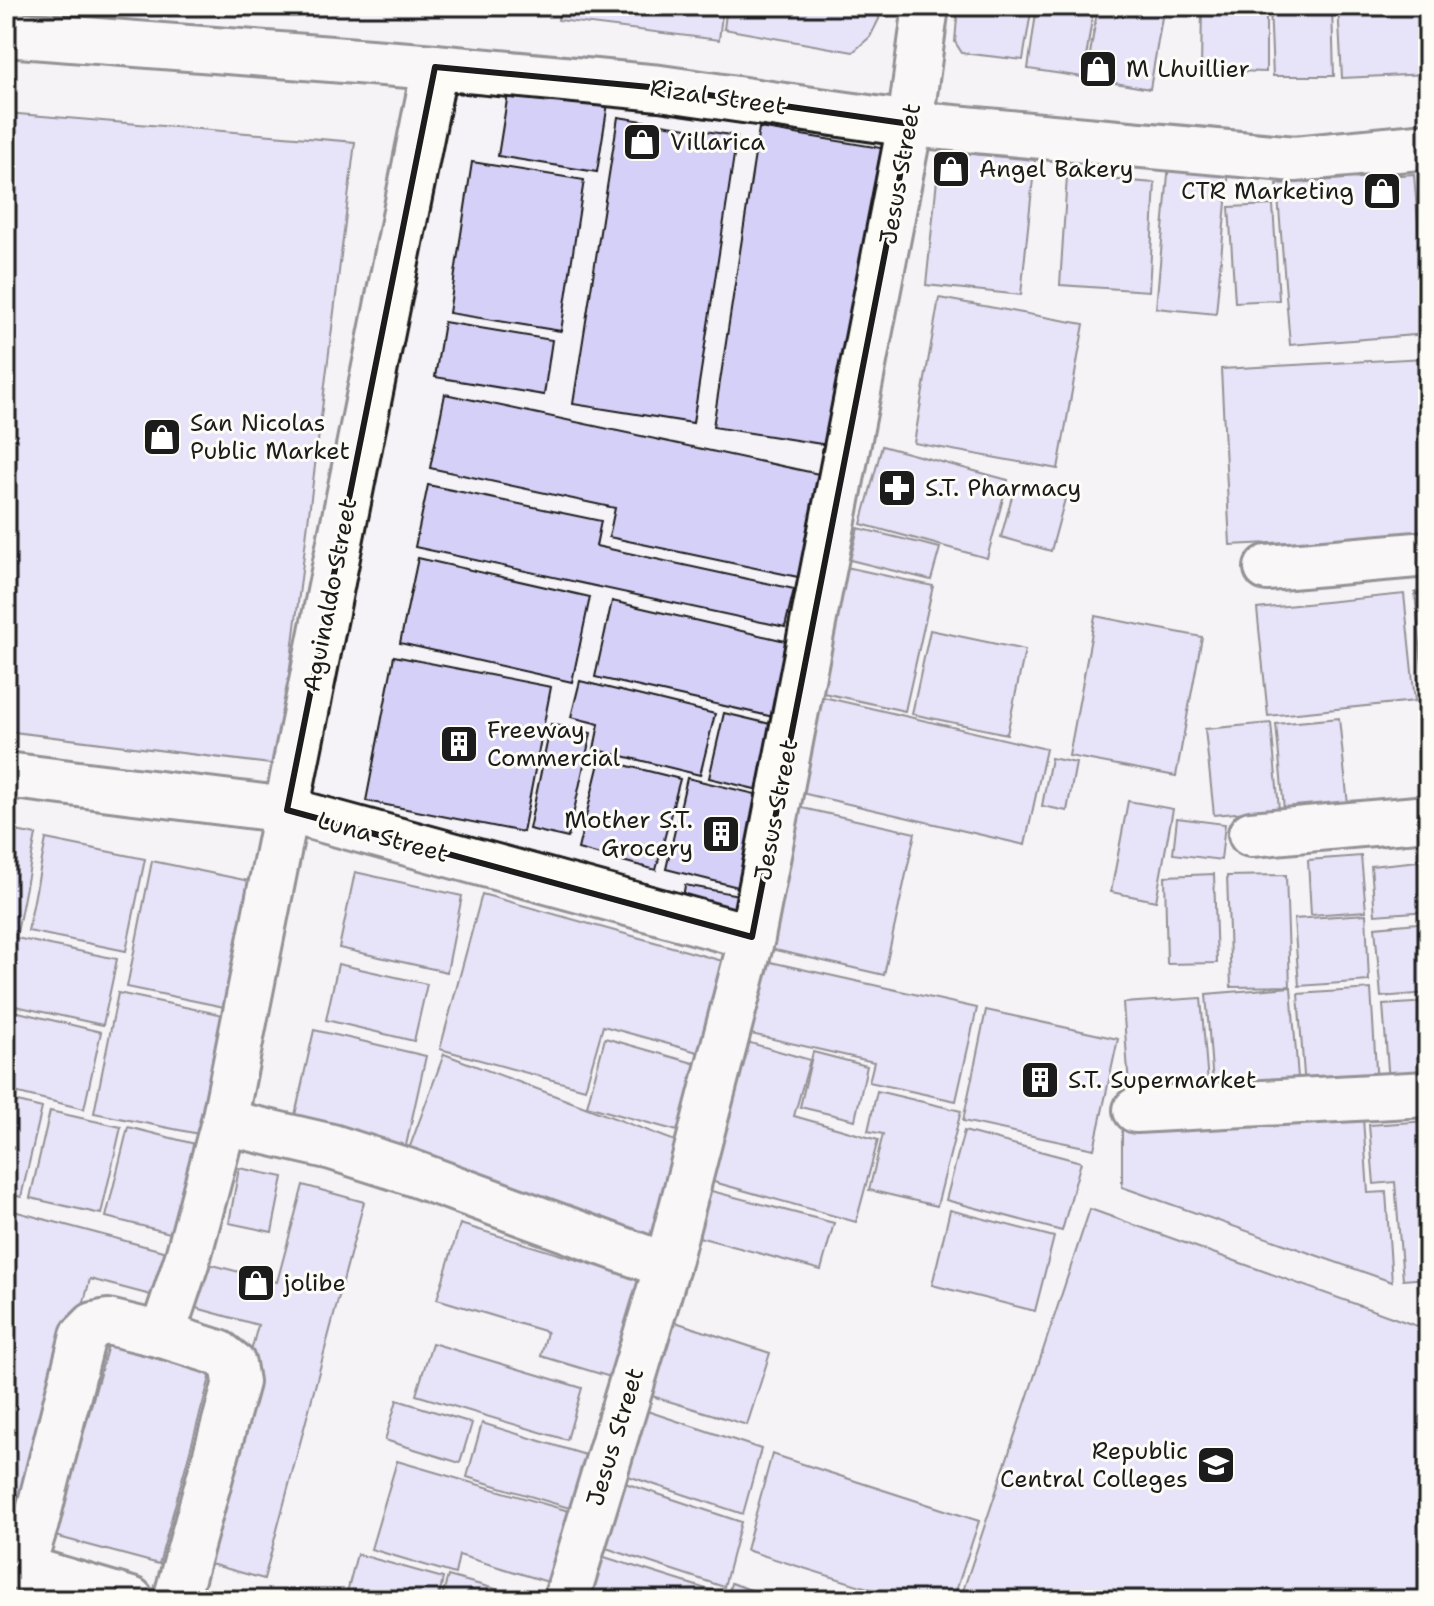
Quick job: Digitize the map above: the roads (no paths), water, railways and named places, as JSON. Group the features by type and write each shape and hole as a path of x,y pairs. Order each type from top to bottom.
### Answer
{"street":[{"name":"Jesus Street","path":"566,1600 667,1266 752,937 910,124 926,6"},
{"name":"Rizal Street","path":"6,34 435,67 660,88 910,124 1295,159 1428,146"},
{"name":"Aguinaldo Street","path":"162,1335 188,1257 224,1122 435,67"},
{"path":"1267,568 1428,554"},
{"name":"Luna Street","path":"6,775 287,810 752,937"},
{"path":"1251,834 1428,818"},
{"path":"1136,1110 1428,1094"},
{"path":"224,1122 332,1147 392,1166 667,1266"},
{"path":"131,1600 14,1565 36,1523 83,1336 94,1325 108,1322 219,1353 233,1364 236,1382 176,1600"}],"place":[{"name":"M Lhuillier","path":"1098,69"},
{"name":"Villarica","path":"642,142"},
{"name":"Angel Bakery","path":"951,169"},
{"name":"CTR Marketing","path":"1382,191"},
{"name":"San Nicolas Public Market","path":"162,437"},
{"name":"S.T. Pharmacy","path":"897,488"},
{"name":"Freeway Commercial","path":"459,744"},
{"name":"Mother S.T. Grocery","path":"721,834"},
{"name":"S.T. Supermarket","path":"1040,1080"},
{"name":"jolibe","path":"256,1283"},
{"name":"Republic Central Colleges","path":"1216,1465"}]}
